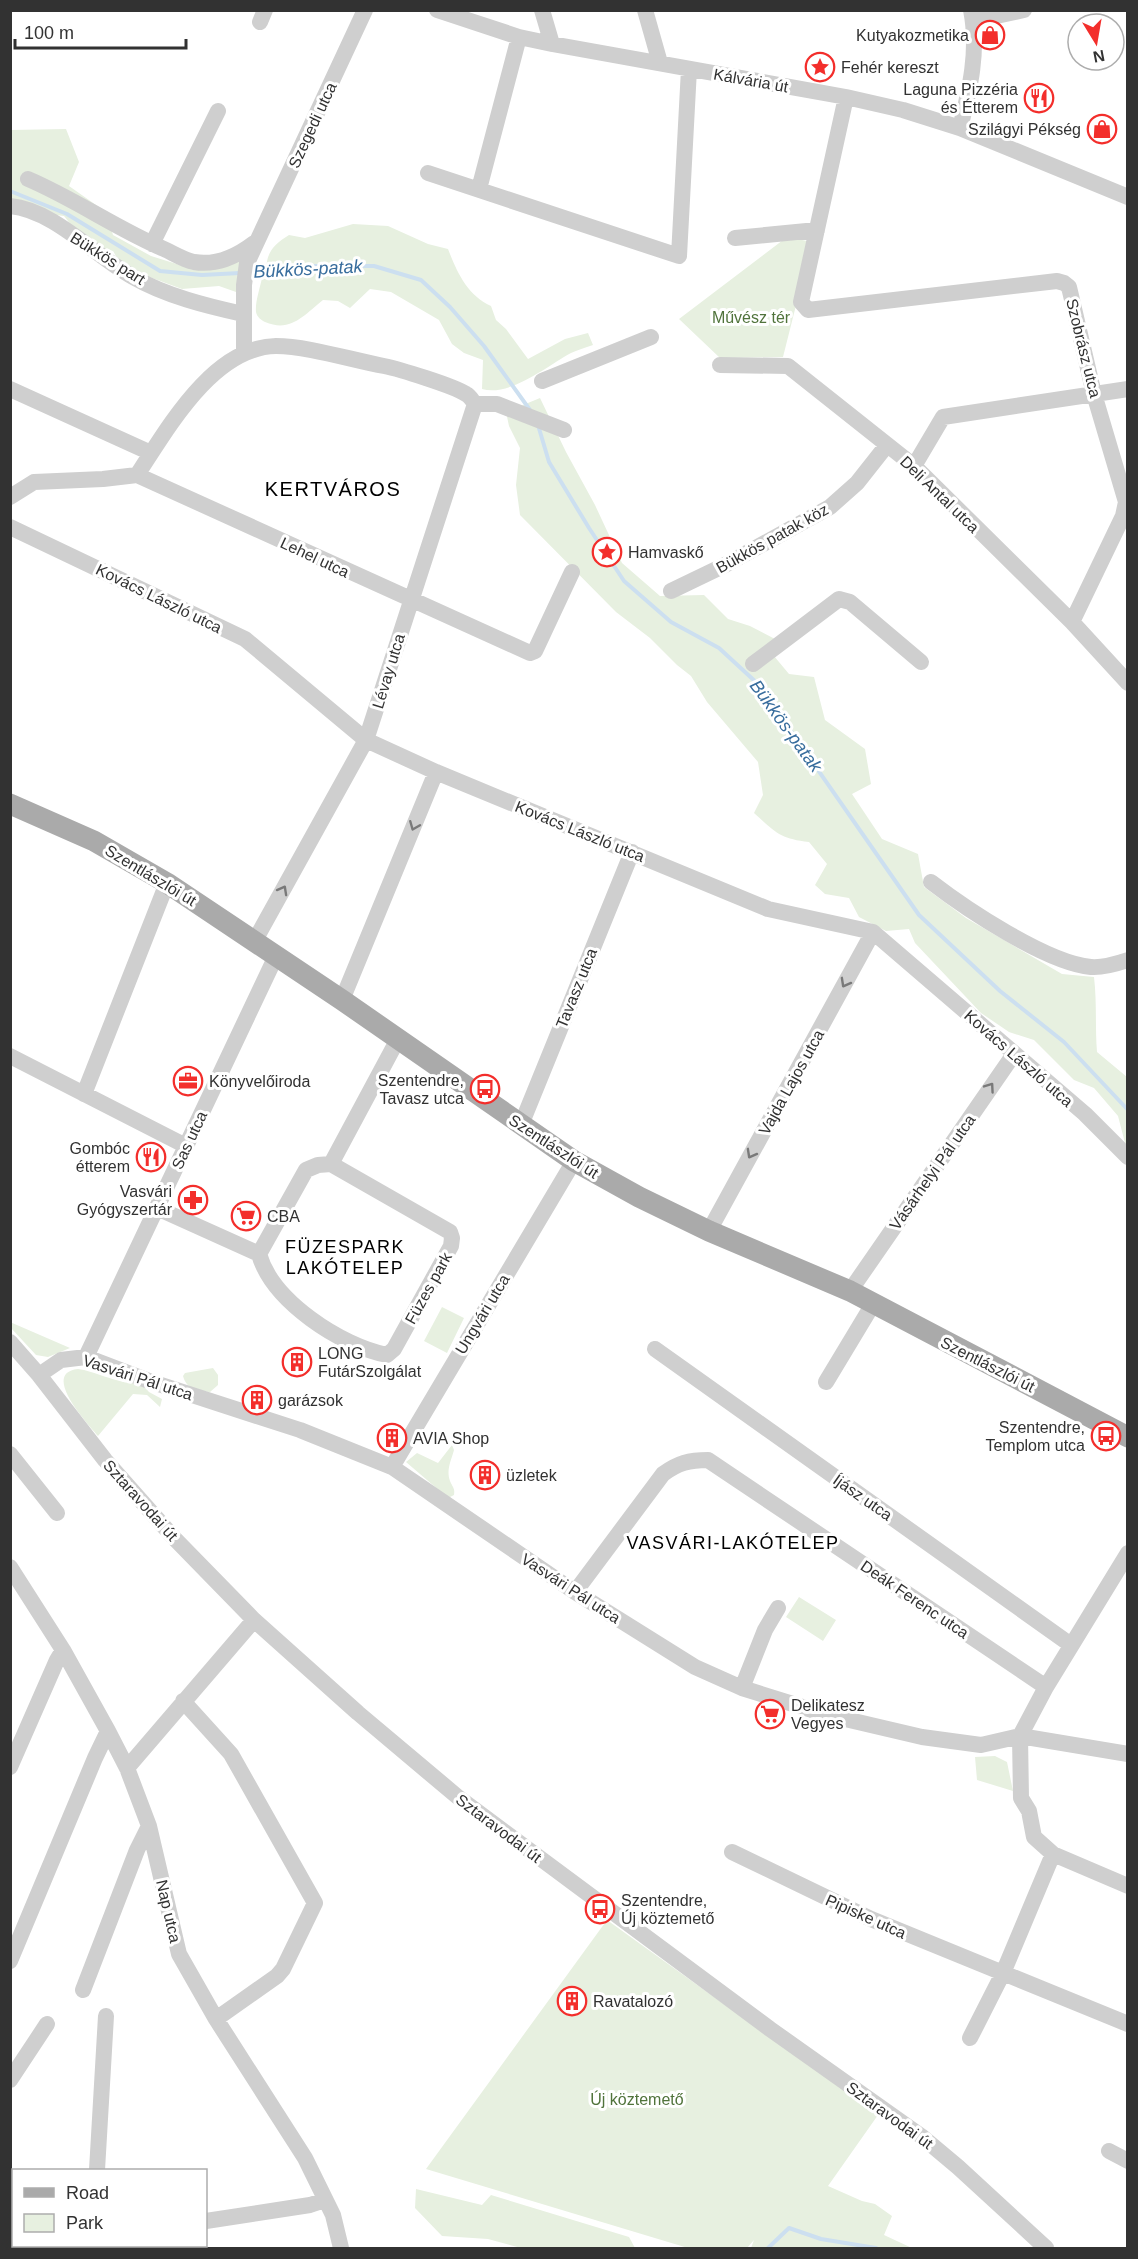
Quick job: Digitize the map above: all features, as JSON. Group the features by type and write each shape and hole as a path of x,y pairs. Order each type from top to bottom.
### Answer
{"main road":[{"name":"Szentlászlói út","path":"11,807 94,841 167,883 342,1000 574,1161 639,1197 709,1231 850,1291 1128,1437"}],"street":[{"name":"Szegedi utca","path":"244,352 244,273 247,263 365,10"},
{"name":"Kálvária út","path":"436,10 519,37 552,45 846,97 903,110 960,128 1128,197"},
{"path":"542,10 552,45"},
{"path":"645,10 660,63"},
{"path":"960,128 972,82 972,16 1024,10"},
{"path":"479,189 519,37"},
{"path":"428,173 679,256 689,69"},
{"path":"735,238 817,230 846,97"},
{"path":"152,244 218,111"},
{"name":"Bükkös part","path":"28,179 55,190 152,244 193,262 216,262 238,255 260,238"},
{"name":"Bükkös part","path":"10,206 24,207 49,219 135,279 180,297 243,314"},
{"name":"Szobrász utca","path":"817,230 801,302 808,310 1057,281 1064,282 1069,287 1094,394 1127,502 1124,516 1072,622"},
{"path":"542,381 651,337"},
{"path":"10,497 34,482 137,475 199,387 225,363 244,352 268,346 289,347 393,368 465,393 475,404 497,404 564,430"},
{"name":"Deli Antal utca","path":"720,365 788,366 914,466 1072,622 1128,683"},
{"path":"10,389 151,453"},
{"path":"914,466 943,417 1128,389"},
{"name":"Lévay utca","path":"254,942 366,740 475,404"},
{"name":"Bükkös patak köz","path":"671,591 725,565 830,507 857,483 887,445"},
{"name":"Lehel utca","path":"137,475 530,653 535,651 572,572"},
{"name":"Kovács László utca","path":"10,527 245,639 366,740 436,772 768,909 873,932 1085,1114 1128,1156"},
{"path":"753,664 839,599 850,602 921,662"},
{"path":"342,1000 436,772"},
{"name":"Tavasz utca","path":"521,1125 632,852"},
{"path":"931,882 1024,942 1056,957 1090,967 1102,967 1128,960"},
{"path":"84,1094 167,883"},
{"name":"Vajda Lajos utca","path":"709,1231 873,932"},
{"name":"Sas utca","path":"86,1357 276,956"},
{"path":"157,1208 259,1254 306,1170 331,1164 398,1039"},
{"name":"Vásárhelyi Pál utca","path":"850,1291 1014,1054"},
{"path":"10,1056 186,1146"},
{"name":"Ungvári utca","path":"392,1467 574,1161"},
{"name":"Füzes park","path":"259,1254 263,1267 286,1298 310,1318 346,1340 373,1352 387,1355 394,1349 451,1246 450,1232 331,1164"},
{"path":"826,1382 873,1304"},
{"name":"Sztaravodai út","path":"10,1342 39,1375 105,1460 175,1539 254,1620 358,1713 459,1798 770,2029 921,2136 1046,2248"},
{"name":"Íjász utca","path":"655,1349 1071,1645"},
{"name":"Vasvári Pál utca","path":"39,1375 61,1360 86,1357 149,1381 300,1430 392,1467 575,1592 695,1667 742,1688 828,1715 922,1737 981,1745 1020,1736 1128,1754"},
{"path":"10,1454 57,1513"},
{"name":"Deák Ferenc utca","path":"575,1592 663,1474 676,1464 691,1460 708,1460 1046,1687"},
{"path":"1128,1553 1046,1687 1020,1736 1021,1798 1029,1811 1034,1837 1053,1854 1128,1886"},
{"name":"Nap utca","path":"10,1567 38,1607 63,1650 126,1768 149,1826 179,1954 216,2019 305,2158 333,2215 341,2248"},
{"path":"742,1688 765,1630 778,1608"},
{"path":"126,1768 254,1620"},
{"path":"10,1767 63,1650"},
{"path":"183,1701 231,1754 315,1903 283,1969 277,1976 216,2019"},
{"path":"10,1961 108,1731"},
{"path":"83,1990 137,1850 149,1826"},
{"name":"Pipiske utca","path":"732,1852 871,1919 1128,2024"},
{"path":"970,2038 1003,1973 1053,1854"},
{"path":"97,2169 105,2016"},
{"path":"10,2080 47,2024"},
{"path":"1108,2151 1128,2161"},
{"path":"207,2222 310,2205 326,2200"}],"green space":[{"path":"66,129 79,162 69,186 106,212 113,235 151,256 180,265 246,252 241,288 236,292 219,286 182,289 136,272 120,263 113,251 85,239 64,216 40,213 11,198 10,130"},
{"path":"353,224 388,226 428,244 448,249 469,289 475,296 491,306 496,320 506,329 528,359 565,339 588,333 593,345 571,353 516,385 493,390 482,389 483,360 464,353 452,344 439,320 391,292 370,289 350,308 338,301 323,300 290,324 274,325 259,318 256,308 262,278 267,278 268,258 278,243 289,235 305,238"},
{"name":"Művész tér","path":"787,237 812,242 783,357 720,358 679,319"},
{"path":"540,398 622,563 660,596 704,595 728,619 750,626 775,639 774,656 789,674 814,677 825,720 865,749 871,784 852,794 882,839 918,854 924,887 966,918 1062,974 1094,977 1097,1052 1127,1077 1127,1145 1118,1116 1094,1088 1074,1080 1034,1040 1009,1032 981,1013 915,943 909,929 886,931 859,917 849,898 825,894 815,885 827,864 809,842 778,834 754,813 763,795 758,762 707,702 691,676 650,638 616,612 520,515 516,485 520,448 509,426 506,412"},
{"path":"442,1307 464,1318 447,1353 424,1341"},
{"path":"10,1322 70,1348 48,1357 36,1355 11,1328"},
{"path":"213,1368 218,1375 218,1385 210,1392 190,1387 183,1376 185,1373"},
{"path":"78,1369 118,1381 140,1382 149,1392 162,1399 160,1407 147,1395 133,1394 98,1436 77,1411 65,1389 64,1379 68,1373"},
{"path":"452,1445 454,1450 449,1473 454,1495 448,1498 406,1462 417,1453 438,1463"},
{"path":"799,1597 836,1620 823,1641 786,1617"},
{"path":"995,1756 1007,1762 1013,1791 977,1780 975,1757"},
{"name":"Új köztemető","path":"607,1920 878,2115 828,2186 862,2201 875,2204 892,2216 884,2235 912,2248 751,2248 754,2240 747,2248 688,2248 426,2169"},
{"path":"416,2189 482,2205 491,2195 629,2237 635,2248 521,2248 488,2239 442,2236 415,2208"}],"waterway":[{"name":"Bükkös-patak","path":"10,191 67,214 160,271 202,275 240,273"},
{"name":"Bükkös-patak","path":"251,272 309,266 374,266 421,280 450,307 484,346 530,410"},
{"name":"Bükkös-patak","path":"538,425 549,462 624,581 671,622 719,648 758,684 919,915 1000,991 1064,1042 1128,1110"},
{"path":"768,2248 789,2228 821,2239 876,2248"}],"place":[{"name":"Kutyakozmetika","path":"990,35"},
{"name":"Fehér kereszt","path":"820,67"},
{"name":"Laguna Pizzéria és Étterem","path":"1039,98"},
{"name":"Szilágyi Pékség","path":"1102,129"},
{"name":"Hamvaskő","path":"607,552"},
{"name":"Könyvelőiroda","path":"188,1081"},
{"name":"Szentendre, Tavasz utca","path":"485,1089"},
{"name":"Gombóc étterem","path":"151,1157"},
{"name":"Vasvári Gyógyszertár","path":"193,1200"},
{"name":"CBA","path":"246,1216"},
{"name":"LONG FutárSzolgálat","path":"297,1362"},
{"name":"garázsok","path":"257,1400"},
{"name":"Szentendre, Templom utca","path":"1106,1436"},
{"name":"AVIA Shop","path":"392,1438"},
{"name":"üzletek","path":"485,1475"},
{"name":"Delikatesz Vegyes","path":"770,1714"},
{"name":"Szentendre, Új köztemető","path":"600,1909"},
{"name":"Ravatalozó","path":"572,2001"}],"district":[{"name":"KERTVÁROS","path":"333,489"},
{"name":"FÜZESPARK LAKÓTELEP","path":"345,1257"},
{"name":"VASVÁRI-LAKÓTELEP","path":"733,1543"}]}
